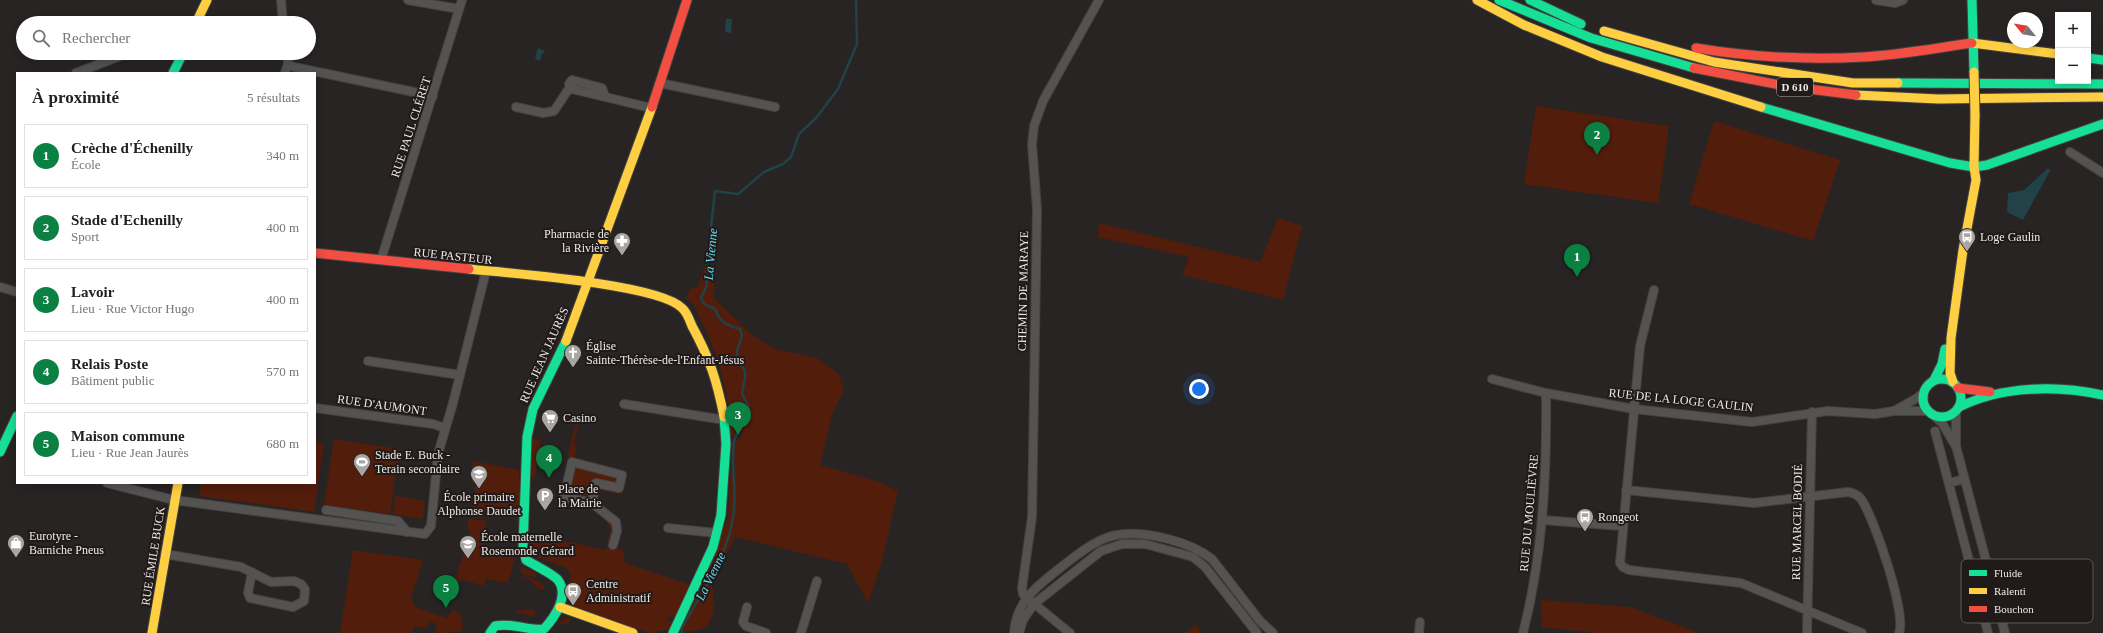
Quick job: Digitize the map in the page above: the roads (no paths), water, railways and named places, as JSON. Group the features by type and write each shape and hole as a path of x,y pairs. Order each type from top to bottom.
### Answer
{"main road":[{"path":"199,16 207,0"},
{"name":"RUE JEAN JAURÈS","path":"560,607 560,584 558,580 526,560 523,548 527,437 534,407 567,339 652,108 687,0"},
{"path":"1477,0 1524,25 1602,57 1774,111 1950,163 1974,167 1987,165 2103,124"},
{"name":"D 610","path":"1500,0 1555,24 1628,49 1707,70 1801,88 1847,94 1925,99 2103,97"},
{"name":"D 610","path":"1530,0 1587,27 1714,62 1853,83 2103,84"},
{"path":"1957,408 1961,397 1950,373 1951,338 1963,250 1976,180 1974,167 1975,115 1972,0"},
{"path":"1632,39 1734,54 1799,57 1863,57 1974,43 2055,54"},
{"path":"2091,58 2103,60"},
{"path":"174,72 180,60"},
{"path":"1934,380 1944,353 1968,179 1974,167"},
{"name":"RUE PASTEUR","path":"316,253 588,282 669,298 683,308 707,354 716,378 725,420 724,489 721,515 713,547 672,633"},
{"path":"2010,392 1956,385 1944,378 1934,380 1926,386 1923,393 1924,404 1931,413 1948,416 1957,408 1974,399 2010,392 2065,389 2103,395"},
{"path":"0,452 4,435 16,417"},
{"name":"RUE ÉMILE BUCK","path":"152,633 178,484"},
{"path":"490,633 495,626 511,623 534,630 544,629 560,607 633,633"}],"street":[{"path":"281,0 283,16"},
{"path":"408,0 459,9"},
{"name":"RUE PAUL CLÉRET","path":"381,260 462,0"},
{"name":"CHEMIN DE MARAYE","path":"1026,597 1023,594 1022,588 1032,517 1036,210 1032,144 1034,126 1050,88 1099,0"},
{"path":"1876,0 1896,2 1903,1"},
{"path":"79,72 110,60"},
{"path":"285,72 288,60"},
{"path":"288,64 294,67 433,96"},
{"path":"660,83 776,107"},
{"path":"516,107 543,113 554,111 568,90 572,89 652,108"},
{"path":"2070,152 2103,173"},
{"path":"111,484 174,500 425,534 431,526 438,454 486,272"},
{"path":"0,287 16,292"},
{"path":"1654,290 1640,346 1622,526 1620,563 1623,567 1629,570 1741,583 1862,633"},
{"path":"368,361 460,375"},
{"name":"RUE DE LA LOGE GAULIN","path":"1492,379 1546,393 1634,410 1752,422 1812,412 1828,411 1875,414 1894,411 1931,413"},
{"name":"RUE DU MOULIÈVRE","path":"1523,633 1533,592 1542,520 1547,438 1546,393"},
{"name":"RUE DE LA LOGE GAULIN","path":"1894,411 1923,393"},
{"path":"624,404 725,420"},
{"name":"RUE D'AUMONT","path":"316,408 433,424 445,428"},
{"path":"1957,408 1956,446 1985,559"},
{"name":"RUE MARCEL BODIÉ","path":"1807,633 1812,412"},
{"path":"1931,413 1942,423 1956,446"},
{"path":"1935,431 1969,559"},
{"path":"596,483 619,488 622,475 572,462 564,497 592,503 600,508 617,525 613,545"},
{"path":"592,503 599,470"},
{"path":"1949,483 1964,479"},
{"path":"1626,490 1754,503 1848,492 1856,494 1860,498 1886,558 1896,593 1901,624 1899,633"},
{"path":"326,510 398,521 407,532"},
{"path":"1542,520 1622,526"},
{"path":"668,528 716,534"},
{"path":"1014,633 1015,620 1026,597 1036,587 1096,541 1122,533 1140,533 1181,543 1203,552 1212,559 1260,621 1273,633"},
{"path":"1018,633 1023,620 1034,604 1101,551 1122,544 1145,544 1193,557 1205,566 1256,633"},
{"path":"165,554 241,567 252,572 271,582 294,581 301,584 305,589 304,601 293,607 250,598 248,593 252,572"},
{"path":"801,633 817,581"},
{"path":"1026,597 1070,633"},
{"path":"747,607 743,622 746,626 766,633"},
{"path":"1419,633 1420,622"},
{"path":"1985,623 1988,633"},
{"path":"2002,623 2005,633"}],"water":[{"path":"726,19 732,19 731,33 725,32"},
{"path":"538,48 545,51 542,53 540,61 535,59"},
{"path":"2047,169 2051,169 2023,220 2007,212 2008,193 2024,190"}],"waterway":[{"name":"La Vienne","path":"682,633 682,628 722,556 732,525 734,509 734,442 737,433 745,421 748,411 748,406 742,393 745,371 737,359 737,351 742,335 740,329 724,323 715,309 704,304 701,298 707,285 706,274 715,191 738,194 764,172 783,164 791,157 799,134 816,118 838,89 857,44 856,0"}],"place":[{"name":"Stade d'Echenilly","path":"1597,155"},
{"name":"Loge Gaulin","path":"1967,252"},
{"name":"Pharmacie de la Rivière","path":"622,256"},
{"name":"Crèche d'Échenilly","path":"1577,277"},
{"name":"Église Sainte-Thérèse-de-l'Enfant-Jésus","path":"573,368"},
{"name":"Casino","path":"550,433"},
{"name":"Lavoir","path":"738,435"},
{"name":"Stade E. Buck - Terain secondaire","path":"362,477"},
{"name":"Relais Poste","path":"549,478"},
{"name":"École primaire Alphonse Daudet","path":"479,489"},
{"name":"Place de la Mairie","path":"545,511"},
{"name":"Rongeot","path":"1585,532"},
{"name":"Eurotyre - Barniche Pneus","path":"16,558"},
{"name":"École maternelle Rosemonde Gérard","path":"468,559"},
{"name":"Centre Administratif","path":"573,606"},
{"name":"Maison commune","path":"446,608"}]}
